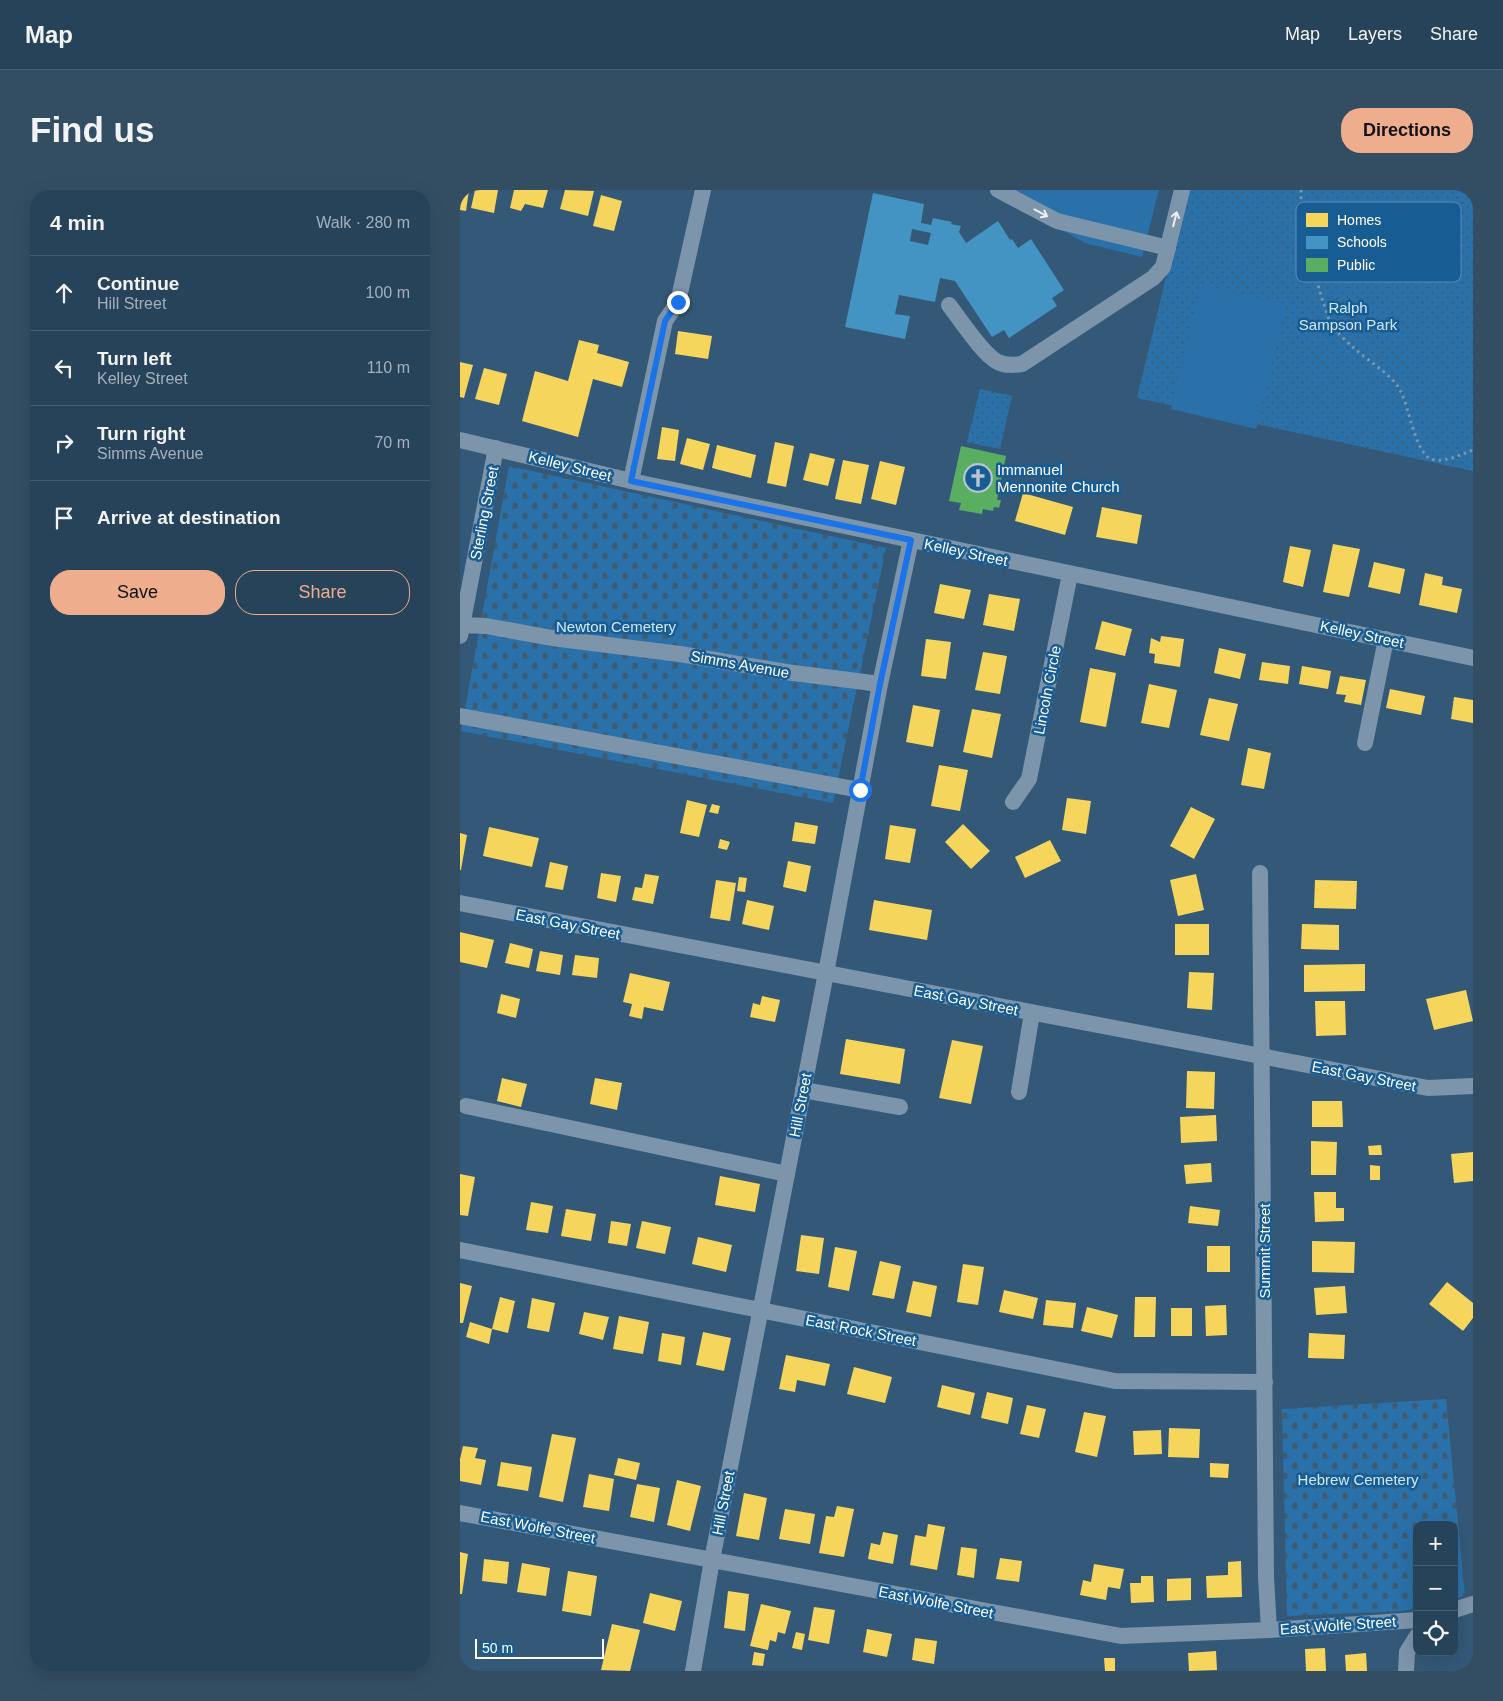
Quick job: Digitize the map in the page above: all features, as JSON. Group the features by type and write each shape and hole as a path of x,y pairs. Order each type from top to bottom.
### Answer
{"street":[{"path":"631,481 665,321 678,302 704,190"},
{"path":"998,190 1057,221 1168,248"},
{"path":"949,305 988,354 998,362 1011,366 1022,364 1153,278 1163,267 1182,190"},
{"name":"Kelley Street","path":"460,440 631,481 1473,658"},
{"name":"Sterling Street","path":"461,629 496,448"},
{"name":"Hill Street","path":"693,1671 712,1560 880,684 911,540"},
{"name":"Lincoln Circle","path":"1013,802 1029,779 1070,574"},
{"name":"Simms Avenue","path":"461,629 486,626 680,654 786,672 880,684"},
{"path":"1365,742 1386,639"},
{"path":"460,716 860,790"},
{"name":"Summit Street","path":"1260,873 1266,1578 1269,1630"},
{"name":"East Gay Street","path":"460,904 1428,1088 1473,1086"},
{"path":"1019,1092 1032,1013"},
{"path":"803,1090 900,1107"},
{"path":"466,1106 787,1174"},
{"name":"East Rock Street","path":"460,1250 1115,1382 1265,1382"},
{"name":"East Wolfe Street","path":"460,1513 1122,1636 1269,1630 1413,1620"},
{"path":"1458,1609 1473,1604"},
{"path":"1406,1671 1407,1652 1413,1642"}],"path":[{"path":"1318,282 1330,323 1401,391 1424,454 1432,460 1440,460 1473,450"}],"green space":[{"path":"1009,190 1159,190 1142,257 1085,243 1030,212"},
{"name":"Ralph Sampson Park","path":"1187,190 1473,190 1473,471 1137,398"},
{"path":"1201,285 1286,305 1256,429 1171,409"},
{"path":"980,389 1012,396 1000,449 967,442"},
{"name":"Newton Cemetery","path":"509,466 886,548 833,803 461,731"},
{"name":"Hebrew Cemetery","path":"1446,1399 1458,1521 1413,1521 1413,1609 1403,1611 1287,1616 1282,1409"},
{"name":"Hebrew Cemetery","path":"1458,1523 1465,1596 1458,1598"}],"building: Homes":[{"path":"460,190 469,190 466,211 460,210"},
{"path":"475,190 498,190 494,213 471,208"},
{"path":"514,190 548,190 543,208 525,204 521,211 510,208"},
{"path":"565,190 594,191 588,216 560,209"},
{"path":"601,195 622,201 614,231 593,226"},
{"path":"678,331 712,336 708,359 675,354"},
{"path":"579,340 599,345 597,353 629,362 622,387 593,379 578,437 522,421 535,371 568,381"},
{"path":"460,362 473,365 464,398 460,397"},
{"path":"484,368 507,374 499,405 475,399"},
{"path":"662,427 679,430 675,461 657,459"},
{"path":"687,438 710,444 703,470 680,464"},
{"path":"775,442 794,446 786,487 767,483"},
{"path":"717,445 756,455 751,478 712,468"},
{"path":"810,453 835,459 828,486 803,480"},
{"path":"843,460 869,465 861,504 835,499"},
{"path":"880,461 905,467 896,505 871,499"},
{"path":"1023,493 1073,507 1065,535 1015,521"},
{"path":"1102,507 1142,515 1137,544 1096,537"},
{"path":"1333,544 1360,549 1349,597 1323,592"},
{"path":"1290,546 1311,550 1303,587 1283,582"},
{"path":"1374,562 1405,569 1400,594 1368,587"},
{"path":"1425,573 1443,577 1442,585 1462,589 1457,613 1419,605"},
{"path":"940,584 971,590 964,619 934,613"},
{"path":"989,594 1020,599 1014,631 983,625"},
{"path":"1102,621 1132,629 1125,656 1095,649"},
{"path":"1161,636 1184,639 1180,667 1154,663 1155,654 1149,653 1151,638 1160,642"},
{"path":"926,639 951,642 946,679 921,676"},
{"path":"1219,648 1246,654 1240,679 1214,673"},
{"path":"983,652 1007,656 1000,694 975,690"},
{"path":"1262,662 1290,666 1288,684 1259,680"},
{"path":"1302,666 1331,671 1328,689 1299,684"},
{"path":"1090,668 1116,673 1106,727 1080,722"},
{"path":"1340,676 1366,680 1361,705 1344,702 1346,695 1336,694"},
{"path":"1149,684 1177,690 1169,728 1141,723"},
{"path":"1390,689 1425,696 1421,715 1386,708"},
{"path":"1454,697 1473,700 1473,723 1451,719"},
{"path":"1209,698 1238,704 1229,741 1200,735"},
{"path":"913,705 940,710 933,747 906,742"},
{"path":"972,709 1001,714 992,758 963,752"},
{"path":"1248,748 1271,753 1264,789 1241,785"},
{"path":"939,765 968,770 960,811 931,806"},
{"path":"1067,798 1091,801 1086,834 1062,830"},
{"path":"687,800 707,805 699,837 680,833"},
{"path":"712,804 720,806 718,814 709,812"},
{"path":"1191,807 1215,819 1194,859 1170,846"},
{"path":"795,822 818,826 815,844 792,841"},
{"path":"963,824 990,851 971,869 945,842"},
{"path":"890,825 916,829 910,863 885,859"},
{"path":"489,827 539,838 532,867 483,856"},
{"path":"460,833 467,835 461,870 460,870"},
{"path":"720,839 730,842 727,850 718,848"},
{"path":"1050,840 1061,861 1025,878 1015,857"},
{"path":"788,861 811,866 806,892 783,887"},
{"path":"550,862 568,866 563,890 545,887"},
{"path":"601,873 621,876 616,902 597,898"},
{"path":"645,874 659,876 653,904 632,900 635,887 642,888"},
{"path":"1196,874 1204,910 1178,916 1170,880"},
{"path":"739,877 747,878 745,892 737,891"},
{"path":"716,880 736,883 730,921 710,918"},
{"path":"1315,880 1357,881 1356,909 1314,908"},
{"path":"747,900 774,906 769,930 742,924"},
{"path":"874,900 932,910 927,940 869,930"},
{"path":"1175,924 1209,924 1209,955 1175,955"},
{"path":"1302,924 1339,925 1339,950 1301,949"},
{"path":"460,932 494,940 487,968 460,962"},
{"path":"510,943 533,949 529,968 505,963"},
{"path":"540,951 563,955 560,975 536,971"},
{"path":"575,955 599,958 597,978 572,975"},
{"path":"1365,964 1365,991 1304,992 1304,965"},
{"path":"1189,972 1214,973 1212,1010 1187,1008"},
{"path":"630,973 670,982 663,1011 644,1007 642,1019 629,1016 632,1004 623,1002"},
{"path":"1466,990 1473,1021 1434,1030 1426,999"},
{"path":"501,994 520,999 516,1018 497,1013"},
{"path":"762,996 780,1000 775,1022 750,1017 753,1003 760,1005"},
{"path":"1315,1001 1345,1001 1346,1035 1316,1036"},
{"path":"846,1039 905,1049 900,1084 840,1074"},
{"path":"952,1040 983,1046 971,1104 939,1098"},
{"path":"1187,1071 1215,1072 1214,1109 1186,1108"},
{"path":"502,1078 527,1084 521,1107 497,1101"},
{"path":"595,1078 622,1083 617,1110 590,1104"},
{"path":"1312,1101 1342,1101 1343,1127 1312,1127"},
{"path":"1216,1115 1217,1141 1181,1143 1180,1117"},
{"path":"1311,1141 1337,1142 1336,1175 1311,1175"},
{"path":"1381,1145 1382,1155 1369,1155 1368,1146"},
{"path":"1473,1152 1473,1181 1454,1183 1451,1154"},
{"path":"1211,1163 1212,1182 1186,1184 1184,1165"},
{"path":"1370,1165 1380,1166 1380,1180 1370,1180"},
{"path":"460,1174 475,1177 468,1216 460,1215"},
{"path":"720,1176 760,1184 755,1212 715,1205"},
{"path":"1314,1192 1336,1192 1336,1208 1344,1208 1344,1221 1315,1222"},
{"path":"531,1202 553,1206 548,1233 526,1230"},
{"path":"1190,1206 1220,1210 1218,1226 1188,1223"},
{"path":"566,1209 596,1214 591,1241 561,1236"},
{"path":"611,1221 631,1224 627,1246 608,1243"},
{"path":"642,1221 671,1227 665,1254 636,1248"},
{"path":"801,1235 824,1238 819,1274 796,1271"},
{"path":"698,1237 732,1245 726,1272 692,1264"},
{"path":"1312,1241 1355,1242 1354,1273 1312,1272"},
{"path":"1207,1246 1230,1246 1230,1272 1207,1272"},
{"path":"835,1247 857,1251 849,1291 828,1287"},
{"path":"880,1261 901,1266 894,1299 872,1295"},
{"path":"963,1264 984,1267 978,1305 957,1302"},
{"path":"913,1281 937,1286 931,1317 906,1312"},
{"path":"1447,1282 1473,1303 1473,1318 1463,1331 1429,1304"},
{"path":"460,1283 472,1286 463,1323 460,1323"},
{"path":"1345,1286 1347,1313 1316,1315 1314,1288"},
{"path":"1004,1290 1038,1298 1033,1319 999,1312"},
{"path":"500,1297 515,1301 508,1333 492,1329"},
{"path":"1135,1297 1156,1297 1155,1337 1134,1337"},
{"path":"532,1298 555,1303 549,1332 527,1328"},
{"path":"1046,1300 1076,1303 1073,1328 1043,1325"},
{"path":"1226,1305 1227,1335 1206,1336 1205,1306"},
{"path":"1087,1307 1118,1315 1112,1338 1081,1331"},
{"path":"1171,1308 1192,1308 1192,1336 1171,1336"},
{"path":"584,1312 609,1317 603,1340 579,1334"},
{"path":"619,1316 649,1322 643,1354 613,1349"},
{"path":"470,1322 492,1329 489,1344 466,1337"},
{"path":"703,1332 731,1338 724,1371 696,1365"},
{"path":"662,1333 685,1337 681,1365 658,1361"},
{"path":"1309,1333 1345,1335 1344,1359 1308,1358"},
{"path":"786,1355 830,1364 825,1386 797,1380 795,1392 779,1389"},
{"path":"854,1367 892,1377 885,1403 847,1394"},
{"path":"942,1385 975,1393 970,1415 937,1407"},
{"path":"987,1392 1013,1398 1008,1424 981,1418"},
{"path":"1027,1405 1046,1409 1039,1438 1020,1434"},
{"path":"1084,1412 1106,1416 1097,1457 1075,1452"},
{"path":"1169,1428 1200,1429 1199,1458 1168,1457"},
{"path":"1161,1430 1162,1454 1134,1455 1133,1431"},
{"path":"552,1434 576,1438 563,1502 539,1497"},
{"path":"463,1446 478,1448 475,1458 486,1460 481,1485 460,1481 460,1459"},
{"path":"618,1458 640,1463 636,1480 614,1475"},
{"path":"501,1462 532,1467 528,1491 497,1486"},
{"path":"1210,1463 1229,1464 1228,1478 1210,1477"},
{"path":"589,1474 614,1479 609,1511 583,1507"},
{"path":"677,1480 701,1486 690,1531 667,1525"},
{"path":"637,1484 660,1488 654,1522 630,1517"},
{"path":"744,1493 767,1498 759,1540 736,1536"},
{"path":"837,1506 854,1509 844,1557 819,1553 826,1516 834,1517"},
{"path":"785,1509 815,1514 810,1544 779,1539"},
{"path":"928,1524 945,1527 937,1570 910,1565 915,1535 926,1537"},
{"path":"883,1532 898,1535 893,1564 868,1559 871,1543 880,1545"},
{"path":"961,1547 977,1549 974,1578 957,1575"},
{"path":"460,1552 468,1554 462,1594 460,1594"},
{"path":"1000,1558 1022,1561 1019,1582 996,1579"},
{"path":"484,1559 509,1562 507,1584 482,1581"},
{"path":"1241,1561 1242,1597 1207,1598 1206,1576 1228,1575 1228,1562"},
{"path":"522,1563 550,1568 546,1596 517,1592"},
{"path":"1094,1564 1124,1569 1120,1589 1108,1587 1106,1600 1080,1595 1083,1580 1091,1582"},
{"path":"568,1571 597,1576 591,1616 562,1611"},
{"path":"1141,1576 1153,1576 1154,1602 1131,1603 1130,1583 1141,1583"},
{"path":"1191,1578 1191,1600 1167,1601 1167,1579"},
{"path":"728,1591 749,1594 745,1631 724,1628"},
{"path":"650,1593 682,1601 675,1631 643,1623"},
{"path":"761,1604 791,1611 785,1634 778,1632 776,1642 770,1640 768,1650 750,1646"},
{"path":"814,1607 835,1610 829,1644 808,1640"},
{"path":"612,1624 640,1630 630,1671 601,1670"},
{"path":"867,1629 892,1634 887,1657 863,1652"},
{"path":"796,1632 805,1634 802,1650 792,1648"},
{"path":"915,1638 937,1641 934,1664 912,1660"},
{"path":"1325,1648 1326,1671 1306,1671 1305,1649"},
{"path":"1216,1651 1217,1670 1189,1671 1188,1653"},
{"path":"754,1652 765,1654 763,1666 752,1665"},
{"path":"1366,1653 1367,1671 1346,1671 1345,1655"},
{"path":"1104,1658 1115,1658 1115,1671 1105,1671"}],"building: Schools":[{"path":"873,193 924,204 921,223 931,225 933,218 961,226 959,232 966,243 998,221 1010,240 1012,239 1018,248 1031,239 1064,290 1052,298 1057,306 1009,338 1004,330 992,337 955,281 940,278 935,302 899,295 895,314 910,316 905,339 845,327","holes":["912,229 931,233 928,245 910,241"]}],"building: Public":[{"name":"Immanuel Mennonite Church","path":"961,446 1006,456 997,500 1001,500 999,508 994,507 993,511 983,509 982,514 959,510 961,503 949,501"}],"place":[{"name":"Immanuel Mennonite Church","path":"978,478"}],"route":[{"path":"678,302 665,321 631,481 911,540 880,684 860,790"}]}
